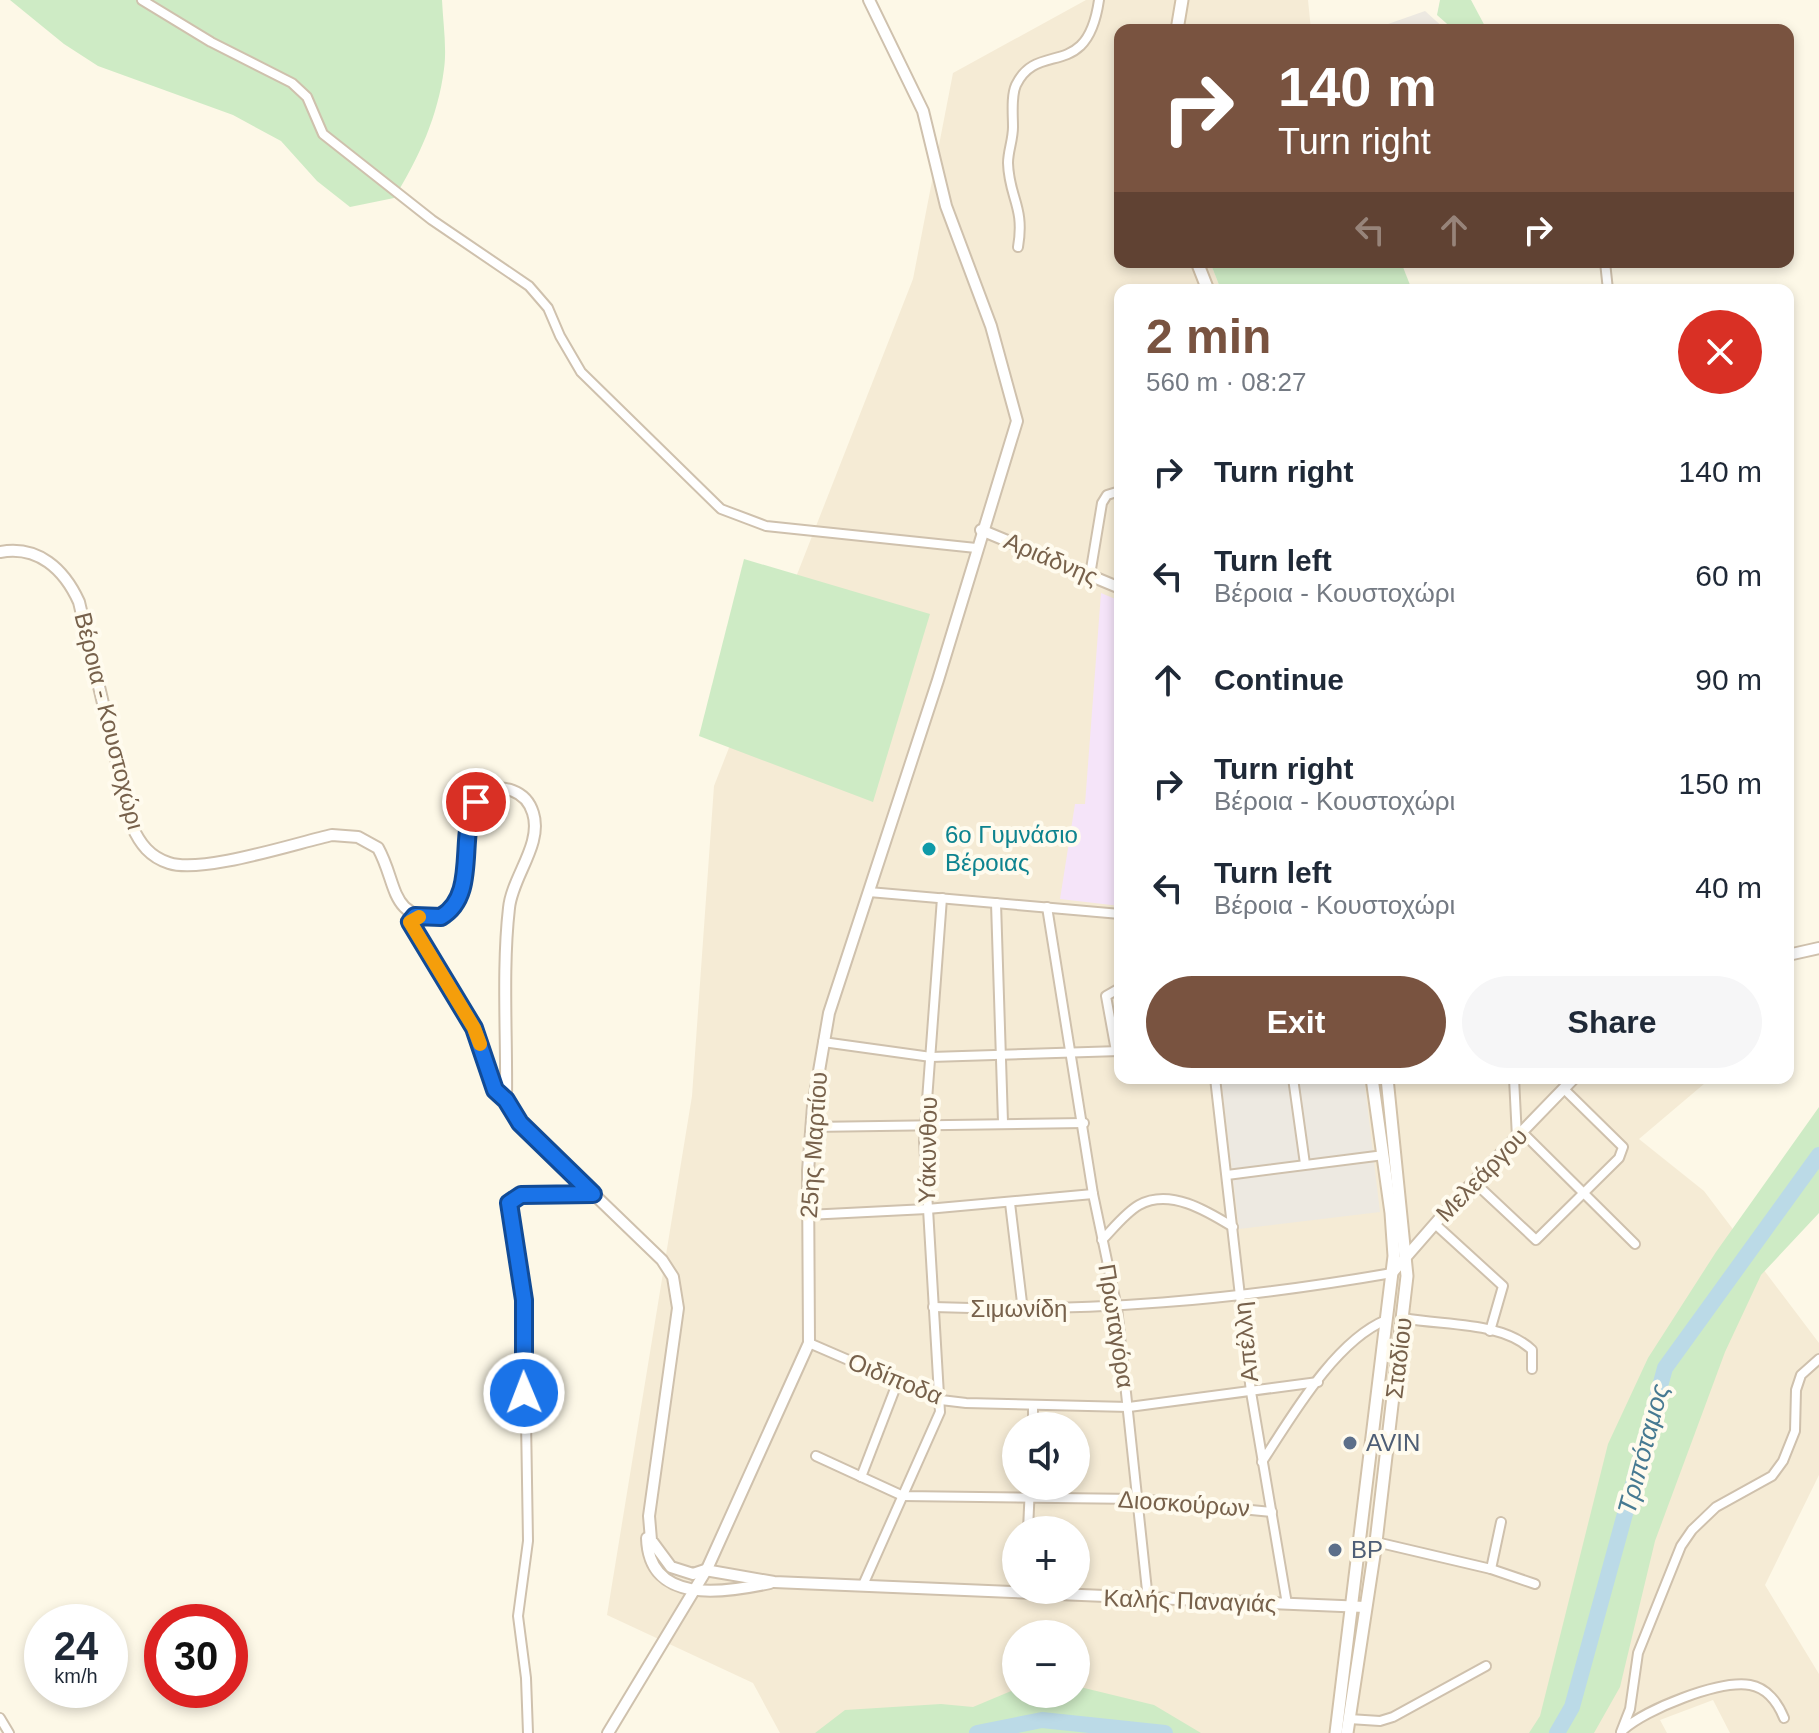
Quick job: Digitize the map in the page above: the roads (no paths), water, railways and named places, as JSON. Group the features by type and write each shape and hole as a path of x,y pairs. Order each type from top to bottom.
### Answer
{"main road":[{"path":"1178,24 1182,0"},
{"name":"Σταδίου","path":"1336,1733 1392,1273 1393,1227 1373,1084"},
{"name":"Σταδίου","path":"1347,1733 1376,1542 1404,1318 1407,1260 1388,1084"}],"street":[{"path":"142,0 211,42 292,83 307,97 323,134 432,220 529,286 548,308 581,372 721,509 766,526 976,548"},
{"name":"25ης Μαρτίου","path":"608,1733 705,1570 809,1343 807,1215 811,1127 823,1042 1017,421 991,326 946,206 923,111 869,0"},
{"path":"1018,247 1022,217 1008,162 1013,139 1016,86 1027,70 1080,49 1092,31 1099,0"},
{"path":"1090,575 1102,503 1107,495 1114,493"},
{"name":"Αριάδνης","path":"981,530 1114,585"},
{"name":"Βέροια - Κουστοχώρι","path":"0,552 16,550 36,555 59,570 79,602 132,826 151,854 169,863 186,866 349,834 378,848 399,902 415,916"},
{"path":"506,1100 509,907 534,827 534,814 523,797 503,787 483,792 470,813 464,874 453,907 441,917 415,916 410,922 474,1028 495,1090 506,1100 520,1123 662,1260 676,1286 678,1308 653,1478 647,1543 652,1564 676,1587 694,1591"},
{"path":"869,892 1114,913"},
{"name":"Υάκυνθου","path":"941,1400 927,1209 925,1123 942,898"},
{"path":"996,903 1003,1122"},
{"name":"Πρωταγόρα","path":"1047,907 1093,1194 1117,1308 1148,1600"},
{"path":"1794,954 1819,948"},
{"path":"1114,991 1106,996 1114,1033"},
{"path":"823,1042 931,1057 1002,1058 1114,1051"},
{"name":"Απέλλη","path":"1216,1084 1251,1392 1287,1604"},
{"path":"1294,1084 1305,1164"},
{"path":"1515,1084 1520,1136 1635,1244"},
{"name":"Μελεάργου","path":"1392,1273 1407,1260 1474,1182 1570,1084"},
{"path":"1474,1182 1536,1240 1619,1158 1623,1147 1565,1090"},
{"path":"811,1127 1084,1123"},
{"path":"1227,1175 1384,1155"},
{"path":"528,1733 518,1600 528,1541 524,1300 509,1203 521,1195 593,1194"},
{"path":"807,1215 1010,1203 1093,1194"},
{"path":"1102,1240 1140,1205 1153,1201 1191,1204 1233,1227"},
{"path":"1010,1203 1023,1311"},
{"path":"1435,1224 1503,1286 1490,1331"},
{"name":"Σιμωνίδη","path":"933,1307 1023,1311 1117,1308 1392,1273"},
{"path":"1404,1318 1490,1331 1527,1345 1532,1350 1532,1369"},
{"path":"1262,1463 1318,1382 1365,1329 1386,1320"},
{"name":"Οιδίποδα","path":"809,1343 941,1400 1129,1407 1318,1382"},
{"path":"1620,1732 1630,1709 1638,1653 1681,1546 1692,1530 1716,1507 1757,1486 1778,1469 1795,1431 1796,1390 1801,1375 1819,1359"},
{"path":"861,1477 898,1381"},
{"path":"863,1585 940,1412 941,1400"},
{"path":"1033,1405 1033,1412"},
{"name":"Διοσκούρων","path":"816,1456 903,1496 1002,1497"},
{"name":"Διοσκούρων","path":"1090,1498 1138,1499 1272,1512"},
{"path":"1491,1569 1501,1522"},
{"path":"649,1528 653,1545 667,1565 693,1574 705,1570"},
{"path":"1376,1542 1491,1569 1535,1584"},
{"name":"Καλής Παναγιάς","path":"705,1570 774,1582 1002,1591"},
{"name":"Καλής Παναγιάς","path":"694,1591 774,1582"},
{"name":"Καλής Παναγιάς","path":"1090,1596 1365,1607"},
{"path":"1349,1719 1380,1721 1393,1717 1486,1666"},
{"path":"1620,1732 1652,1711 1735,1685 1751,1685 1765,1692 1779,1705 1784,1718"},
{"path":"0,1718 9,1733"}],"waterway":[{"name":"Τριπόταμος","path":"1557,1733 1572,1707 1665,1368 1819,1155"},
{"name":"Τριπόταμος","path":"977,1733 1042,1720 1165,1733"}],"place":[{"name":"6ο Γυμνάσιο Βέροιας","path":"929,849"},
{"name":"AVIN","path":"1350,1443"},
{"name":"BP","path":"1335,1550"}]}
